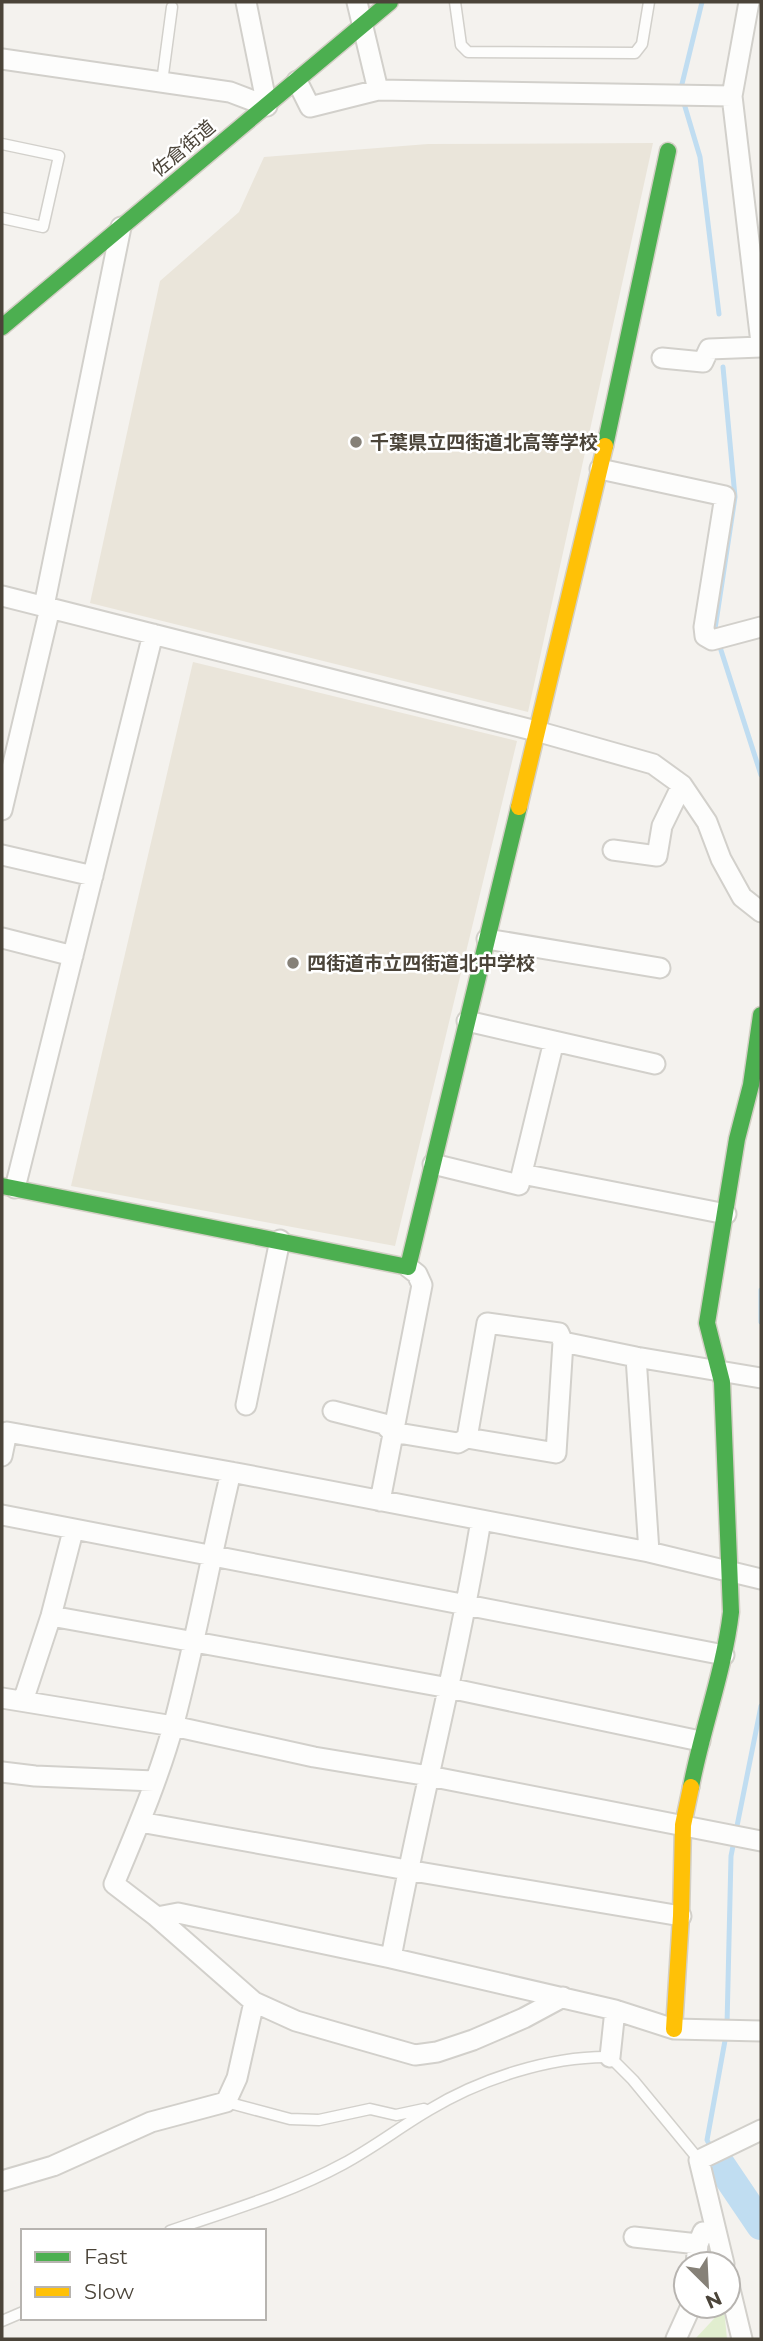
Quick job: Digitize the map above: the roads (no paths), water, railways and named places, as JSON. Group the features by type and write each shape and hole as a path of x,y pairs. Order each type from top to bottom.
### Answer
{"street":[{"path":"246,2 267,106"},
{"path":"357,2 378,90"},
{"name":"佐倉街道","path":"2,327 390,2"},
{"path":"662,358 703,362 709,349 761,345 732,96 749,2"},
{"path":"2,59 230,92 267,106"},
{"path":"296,81 310,107 378,90 732,96"},
{"path":"408,1267 600,469 668,151"},
{"path":"2,810 47,607 121,227"},
{"path":"600,469 725,496 704,627 705,636 717,638 761,627"},
{"path":"2,596 536,731 653,764 682,785 707,822 721,859 742,897 761,912"},
{"path":"153,634 73,956 9,1187 408,1267 417,1274 422,1285 380,1501"},
{"path":"612,850 657,856 662,826 682,785"},
{"path":"2,855 93,876"},
{"path":"2,938 73,956"},
{"path":"487,939 660,968"},
{"path":"674,2029 683,1825 701,1741 724,1655 731,1612 722,1395 707,1323 737,1139 751,1085 761,1015"},
{"path":"467,1021 655,1064"},
{"path":"433,1164 519,1185 554,1041"},
{"path":"522,1174 726,1214"},
{"path":"246,1405 280,1240"},
{"path":"333,1411 384,1424 392,1432 458,1443 467,1438 556,1453 563,1342 559,1334 487,1323 467,1438"},
{"path":"563,1342 760,1377"},
{"path":"636,1357 649,1552"},
{"path":"2,1455 7,1432 649,1552 761,1579"},
{"path":"231,1472 173,1726 140,1822 114,1884 157,1917 254,2002 296,2021 415,2054 437,2052 473,2040 524,2018 563,1997"},
{"path":"2,1515 73,1531 724,1655"},
{"path":"391,1958 407,1870 467,1604 481,1520"},
{"path":"23,1701 51,1616 73,1531"},
{"path":"51,1616 449,1688 701,1741"},
{"path":"2,1698 173,1726 314,1757 429,1776 761,1841"},
{"path":"2,1772 154,1781"},
{"path":"140,1822 681,1916"},
{"path":"157,1917 178,1913 391,1958 615,2010 674,2029 761,2031"},
{"path":"2,2181 53,2166 151,2122 226,2102 237,2078 254,2002"},
{"path":"610,2057 615,2010"},
{"path":"720,2250 712,2216 709,2155 761,2130"},
{"path":"699,2250 712,2216"},
{"path":"634,2237 682,2250"},
{"path":"676,2339 685,2320"},
{"path":"738,2320 743,2339"}],"lane":[{"path":"455,2 461,46 467,52 635,53 642,44 649,2"},
{"path":"162,82 172,7"},
{"path":"2,144 59,156 43,228 2,218"},
{"path":"175,2229 343,2164 432,2108 482,2085 530,2067 564,2060 610,2057 709,2155"},
{"path":"226,2102 290,2119 318,2120 370,2109 396,2115 432,2108"},
{"path":"2,2321 21,2313"}],"waterway":[{"path":"682,91 702,2"},
{"path":"683,100 700,157 719,314"},
{"path":"716,635 735,497 723,367"},
{"path":"719,644 761,775"},
{"path":"761,1290 761,1322"},
{"path":"727,2025 731,1856 761,1706"},
{"path":"711,2148 707,2140 726,2035"},
{"path":"717,2160 761,2225"}],"place":[{"name":"千葉県立四街道北高等学校","path":"356,442"},
{"name":"四街道市立四街道北中学校","path":"293,963"}]}
